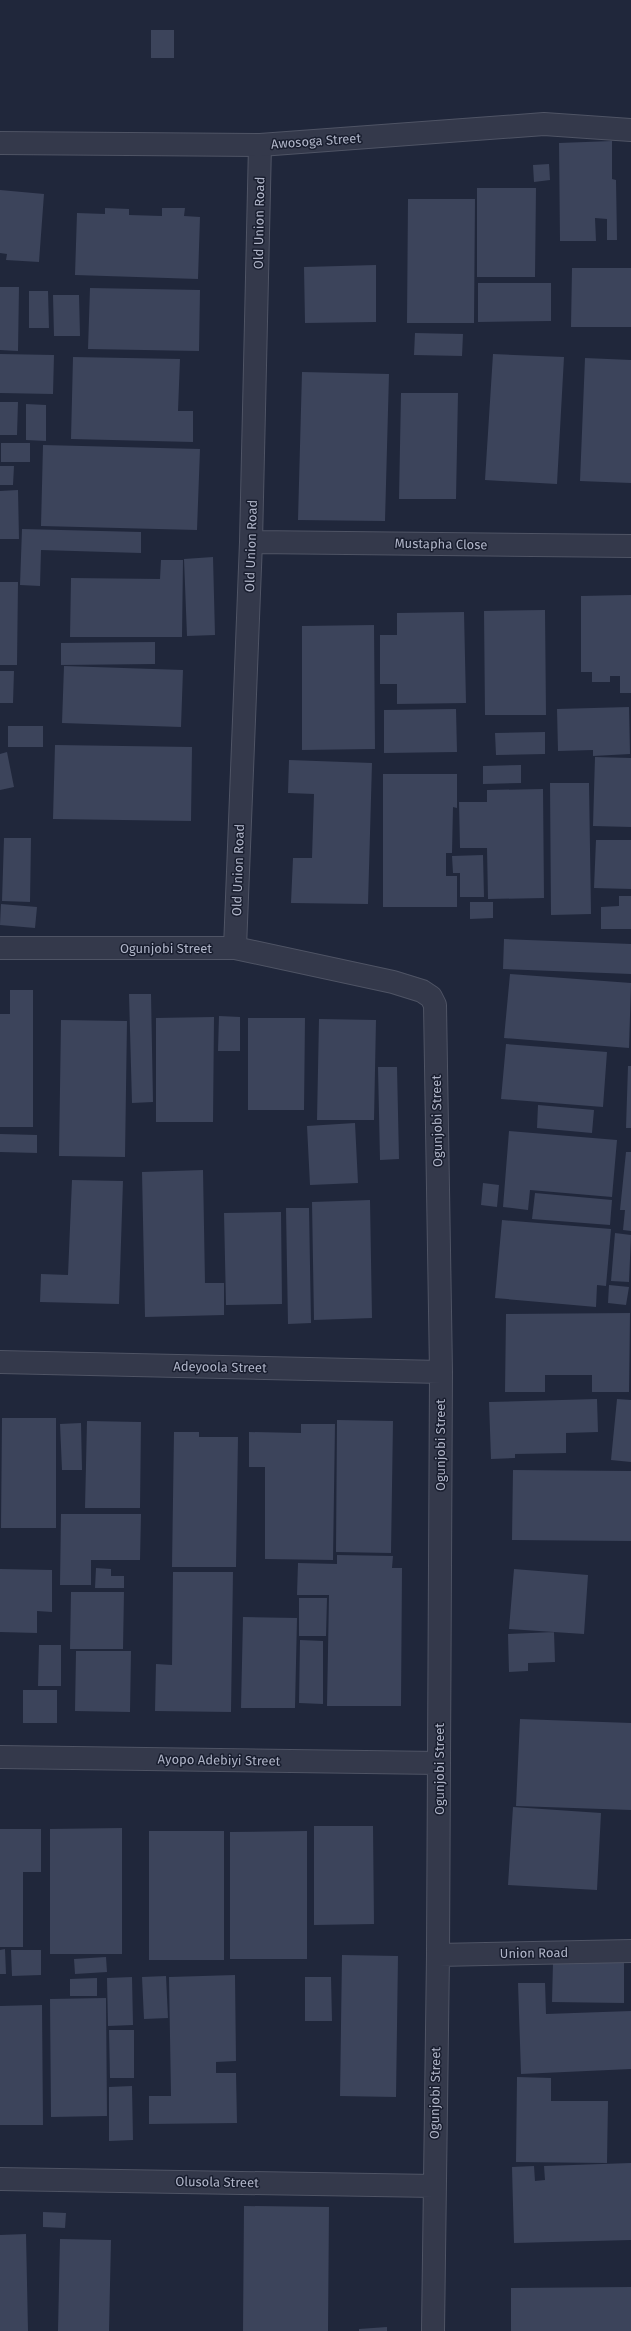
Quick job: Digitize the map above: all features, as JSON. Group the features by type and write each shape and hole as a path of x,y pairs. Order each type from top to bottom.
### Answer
{"street":[{"name":"Awosoga Street","path":"0,143 260,145 544,124 631,130"},
{"name":"Old Union Road","path":"234,948 251,542 260,145"},
{"name":"Mustapha Close","path":"251,542 631,546"},
{"name":"Ogunjobi Street","path":"0,948 234,948 393,982 422,991 431,997 435,1005 441,1372 438,1955 433,2331"},
{"name":"Adeyoola Street","path":"0,1362 441,1372"},
{"name":"Ayopo Adebiyi Street","path":"0,1757 439,1763"},
{"name":"Union Road","path":"438,1955 631,1951"},
{"name":"Olusola Street","path":"0,2179 434,2186"}],"building":[{"path":"151,30 174,30 174,58 151,58"},
{"path":"612,141 612,179 616,180 617,240 607,240 607,219 595,218 596,241 560,241 559,143"},
{"path":"549,164 550,180 534,182 533,165"},
{"path":"477,188 536,188 535,277 477,277"},
{"path":"0,190 44,194 39,262 6,260 7,254 0,253"},
{"path":"408,199 475,199 474,323 407,323"},
{"path":"105,208 129,209 129,215 162,216 162,208 185,208 184,216 200,217 198,279 75,275 77,213 105,214"},
{"path":"376,265 376,322 305,323 304,267"},
{"path":"572,268 631,268 631,327 571,327"},
{"path":"478,283 551,283 551,321 478,322"},
{"path":"0,287 19,287 18,351 0,350"},
{"path":"90,288 200,290 199,351 88,349"},
{"path":"29,291 48,291 49,328 29,328"},
{"path":"53,295 79,295 80,336 54,336"},
{"path":"415,333 463,334 462,356 414,355"},
{"path":"0,354 54,355 53,394 0,393"},
{"path":"493,354 564,357 557,484 485,480"},
{"path":"73,357 180,359 178,411 193,411 193,442 71,439"},
{"path":"585,358 631,360 631,483 580,481"},
{"path":"302,372 389,374 385,521 298,520"},
{"path":"401,393 458,393 456,499 399,499"},
{"path":"0,402 18,402 17,435 0,435"},
{"path":"26,404 46,405 46,441 26,440"},
{"path":"1,443 30,443 30,462 1,462"},
{"path":"43,445 200,449 197,530 41,526"},
{"path":"0,466 14,466 13,485 0,485"},
{"path":"18,490 19,539 0,539 0,491"},
{"path":"22,529 141,532 141,553 41,550 40,586 20,585"},
{"path":"213,557 215,635 187,636 184,559"},
{"path":"161,560 183,560 182,637 70,637 71,578 160,579"},
{"path":"0,582 18,582 17,665 0,665"},
{"path":"631,595 631,693 620,693 620,676 610,676 610,682 592,682 592,672 581,672 581,596"},
{"path":"545,610 546,715 485,715 484,611"},
{"path":"464,612 466,703 397,704 397,684 380,684 380,635 397,635 397,613"},
{"path":"374,625 375,749 302,750 302,626"},
{"path":"155,642 155,664 61,665 61,643"},
{"path":"64,666 183,670 181,727 62,723"},
{"path":"0,671 14,671 13,703 0,703"},
{"path":"629,707 630,754 593,756 593,750 558,751 557,709"},
{"path":"456,709 457,752 384,753 384,710"},
{"path":"8,726 43,726 43,747 8,747"},
{"path":"545,732 545,754 496,755 495,733"},
{"path":"55,745 192,747 191,821 53,819"},
{"path":"7,752 14,787 0,790 0,754"},
{"path":"595,757 631,758 631,827 593,826"},
{"path":"289,760 372,763 368,904 291,903 293,858 312,858 314,794 288,793"},
{"path":"521,765 521,783 483,784 483,766"},
{"path":"383,774 457,774 457,808 453,807 452,853 446,853 446,876 457,876 457,907 383,907"},
{"path":"550,783 589,783 591,914 551,915"},
{"path":"543,789 544,898 488,899 487,848 460,848 459,802 487,802 487,790"},
{"path":"4,838 31,838 30,902 2,901"},
{"path":"596,840 631,840 631,889 594,888"},
{"path":"483,855 484,897 460,897 460,873 453,873 452,856"},
{"path":"619,896 631,896 631,929 601,929 601,907 619,906"},
{"path":"470,902 493,902 493,918 470,919"},
{"path":"1,904 37,907 35,928 0,925"},
{"path":"504,939 631,944 631,974 503,969"},
{"path":"510,974 631,983 629,1048 504,1038"},
{"path":"10,990 33,990 33,1127 0,1127 0,1014 10,1014"},
{"path":"129,994 151,994 153,1102 132,1103"},
{"path":"219,1016 240,1017 240,1051 218,1051"},
{"path":"214,1017 213,1122 156,1122 156,1018"},
{"path":"248,1018 305,1018 304,1110 248,1110"},
{"path":"319,1019 376,1020 374,1120 317,1120"},
{"path":"61,1020 127,1021 125,1157 59,1156"},
{"path":"506,1044 607,1052 603,1107 501,1099"},
{"path":"628,1066 631,1066 631,1128 626,1128"},
{"path":"378,1067 397,1067 399,1159 380,1160"},
{"path":"538,1105 594,1110 592,1133 537,1128"},
{"path":"355,1123 358,1183 310,1185 307,1126"},
{"path":"509,1131 617,1140 612,1197 530,1190 528,1210 503,1207"},
{"path":"0,1134 37,1135 37,1153 0,1152"},
{"path":"626,1152 631,1152 631,1231 623,1230 625,1210 620,1210"},
{"path":"203,1170 205,1283 224,1283 224,1315 145,1317 142,1172"},
{"path":"72,1180 123,1181 119,1304 40,1302 41,1274 68,1275"},
{"path":"483,1183 499,1185 497,1207 481,1205"},
{"path":"535,1193 612,1200 610,1225 532,1219"},
{"path":"370,1200 372,1318 314,1320 312,1202"},
{"path":"286,1208 309,1208 311,1323 288,1324"},
{"path":"281,1212 282,1304 226,1305 224,1213"},
{"path":"502,1220 611,1229 606,1286 597,1285 596,1307 495,1298"},
{"path":"615,1233 631,1235 629,1282 611,1281"},
{"path":"609,1285 629,1287 626,1305 608,1303"},
{"path":"630,1313 629,1392 592,1392 592,1375 545,1375 545,1392 505,1392 506,1314"},
{"path":"597,1399 598,1432 566,1433 566,1453 515,1454 515,1458 491,1459 489,1402"},
{"path":"617,1399 631,1400 631,1462 611,1460"},
{"path":"2,1418 56,1418 56,1528 1,1528"},
{"path":"337,1420 393,1421 391,1553 336,1552"},
{"path":"87,1421 141,1422 140,1508 85,1508"},
{"path":"81,1423 82,1470 62,1470 60,1424"},
{"path":"301,1424 335,1424 333,1560 265,1559 265,1467 249,1467 249,1432 301,1433"},
{"path":"174,1432 199,1432 199,1437 238,1437 236,1567 172,1567"},
{"path":"513,1470 631,1471 631,1541 512,1540"},
{"path":"61,1514 141,1514 140,1560 91,1560 91,1585 60,1585"},
{"path":"337,1555 393,1556 392,1568 402,1568 401,1706 327,1706 329,1595 297,1595 298,1563 337,1564"},
{"path":"96,1568 111,1569 111,1576 124,1576 124,1588 95,1588"},
{"path":"0,1569 52,1570 52,1612 37,1611 37,1633 0,1632"},
{"path":"514,1569 588,1575 584,1634 509,1629"},
{"path":"173,1572 233,1572 231,1712 155,1711 156,1664 172,1665"},
{"path":"71,1592 124,1592 123,1649 70,1649"},
{"path":"299,1598 327,1598 326,1636 299,1636"},
{"path":"243,1617 297,1618 295,1708 241,1708"},
{"path":"554,1632 555,1662 528,1663 528,1671 509,1672 508,1634"},
{"path":"300,1640 323,1641 323,1704 299,1703"},
{"path":"39,1645 61,1645 61,1686 38,1686"},
{"path":"76,1651 131,1651 130,1712 75,1711"},
{"path":"23,1690 57,1690 57,1723 23,1723"},
{"path":"520,1719 631,1723 631,1810 516,1806"},
{"path":"513,1807 601,1813 597,1890 508,1885"},
{"path":"314,1826 373,1826 374,1924 314,1925"},
{"path":"122,1828 122,1954 50,1954 50,1829"},
{"path":"0,1829 41,1829 41,1872 23,1872 23,1947 0,1947"},
{"path":"149,1831 224,1831 224,1960 149,1960"},
{"path":"307,1831 307,1959 230,1959 230,1832"},
{"path":"5,1949 6,1974 0,1974 0,1950"},
{"path":"11,1950 41,1950 41,1975 12,1976"},
{"path":"342,1955 398,1956 396,2097 340,2096"},
{"path":"106,1957 107,1972 75,1974 74,1959"},
{"path":"553,1962 624,1963 624,2003 552,2002"},
{"path":"235,1975 236,2061 216,2062 216,2073 236,2073 237,2123 149,2124 149,2096 171,2096 169,1977"},
{"path":"166,1976 168,2018 144,2019 142,1977"},
{"path":"132,1977 133,2025 108,2026 107,1978"},
{"path":"305,1977 331,1977 332,2021 305,2021"},
{"path":"97,1978 97,1996 70,1996 70,1979"},
{"path":"518,1983 545,1983 546,2014 631,2011 631,2069 521,2074"},
{"path":"106,1998 107,2116 51,2117 50,1999"},
{"path":"42,2005 43,2125 0,2125 0,2006"},
{"path":"109,2030 134,2030 134,2078 110,2078"},
{"path":"517,2077 551,2078 551,2101 608,2101 607,2163 516,2162"},
{"path":"132,2086 133,2140 109,2141 109,2087"},
{"path":"631,2163 631,2240 514,2243 512,2167 534,2166 535,2181 545,2180 544,2166"},
{"path":"244,2206 329,2207 328,2331 243,2331"},
{"path":"43,2212 66,2213 65,2228 43,2227"},
{"path":"26,2234 28,2331 0,2331 0,2235"},
{"path":"60,2239 111,2240 109,2331 58,2331"},
{"path":"631,2287 631,2331 511,2331 511,2288"},
{"path":"387,2327 387,2331 359,2331 359,2329"}]}
